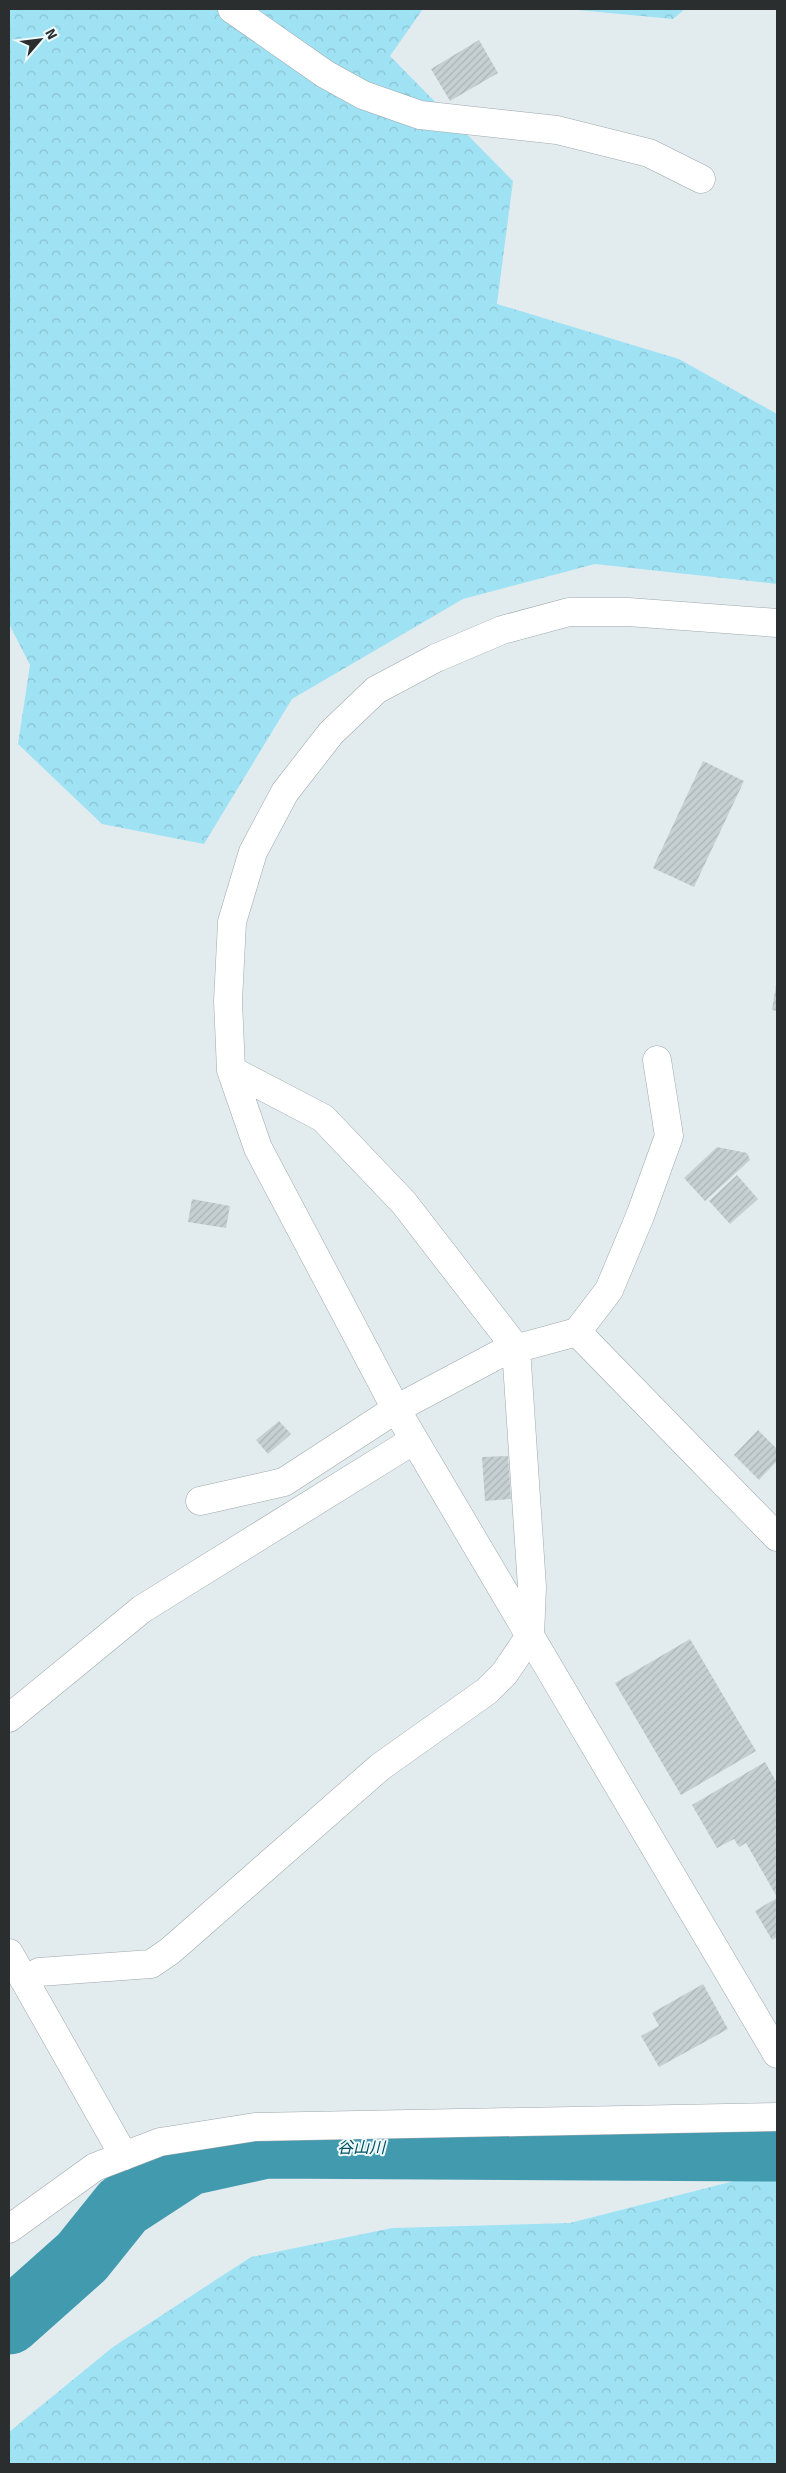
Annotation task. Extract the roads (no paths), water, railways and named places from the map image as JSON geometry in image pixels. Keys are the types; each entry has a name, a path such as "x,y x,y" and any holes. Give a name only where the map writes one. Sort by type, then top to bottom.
{"street":[{"path":"232,9 325,74 363,95 420,115 557,130 649,153 702,179"},
{"path":"777,623 628,612 569,612 502,630 436,658 376,690 332,733 285,792 253,852 232,922 228,1001 231,1070 258,1148 396,1409 777,2054"},
{"path":"200,1501 284,1482 396,1409 503,1352 577,1332 609,1290 640,1216 669,1136 657,1060"},
{"path":"24,1980 39,1972 151,1964 170,1951 380,1767 487,1691 504,1674 530,1636 532,1587 516,1348 404,1203 324,1118 231,1070"},
{"path":"577,1332 777,1537"},
{"path":"9,1718 142,1609 414,1440"},
{"path":"9,1953 124,2156"},
{"path":"9,2230 95,2167 160,2142 256,2128 777,2117"}],"waterway":[{"name":"谷山川","path":"9,2322 82,2257 123,2206 189,2163 266,2146 777,2149"}]}
